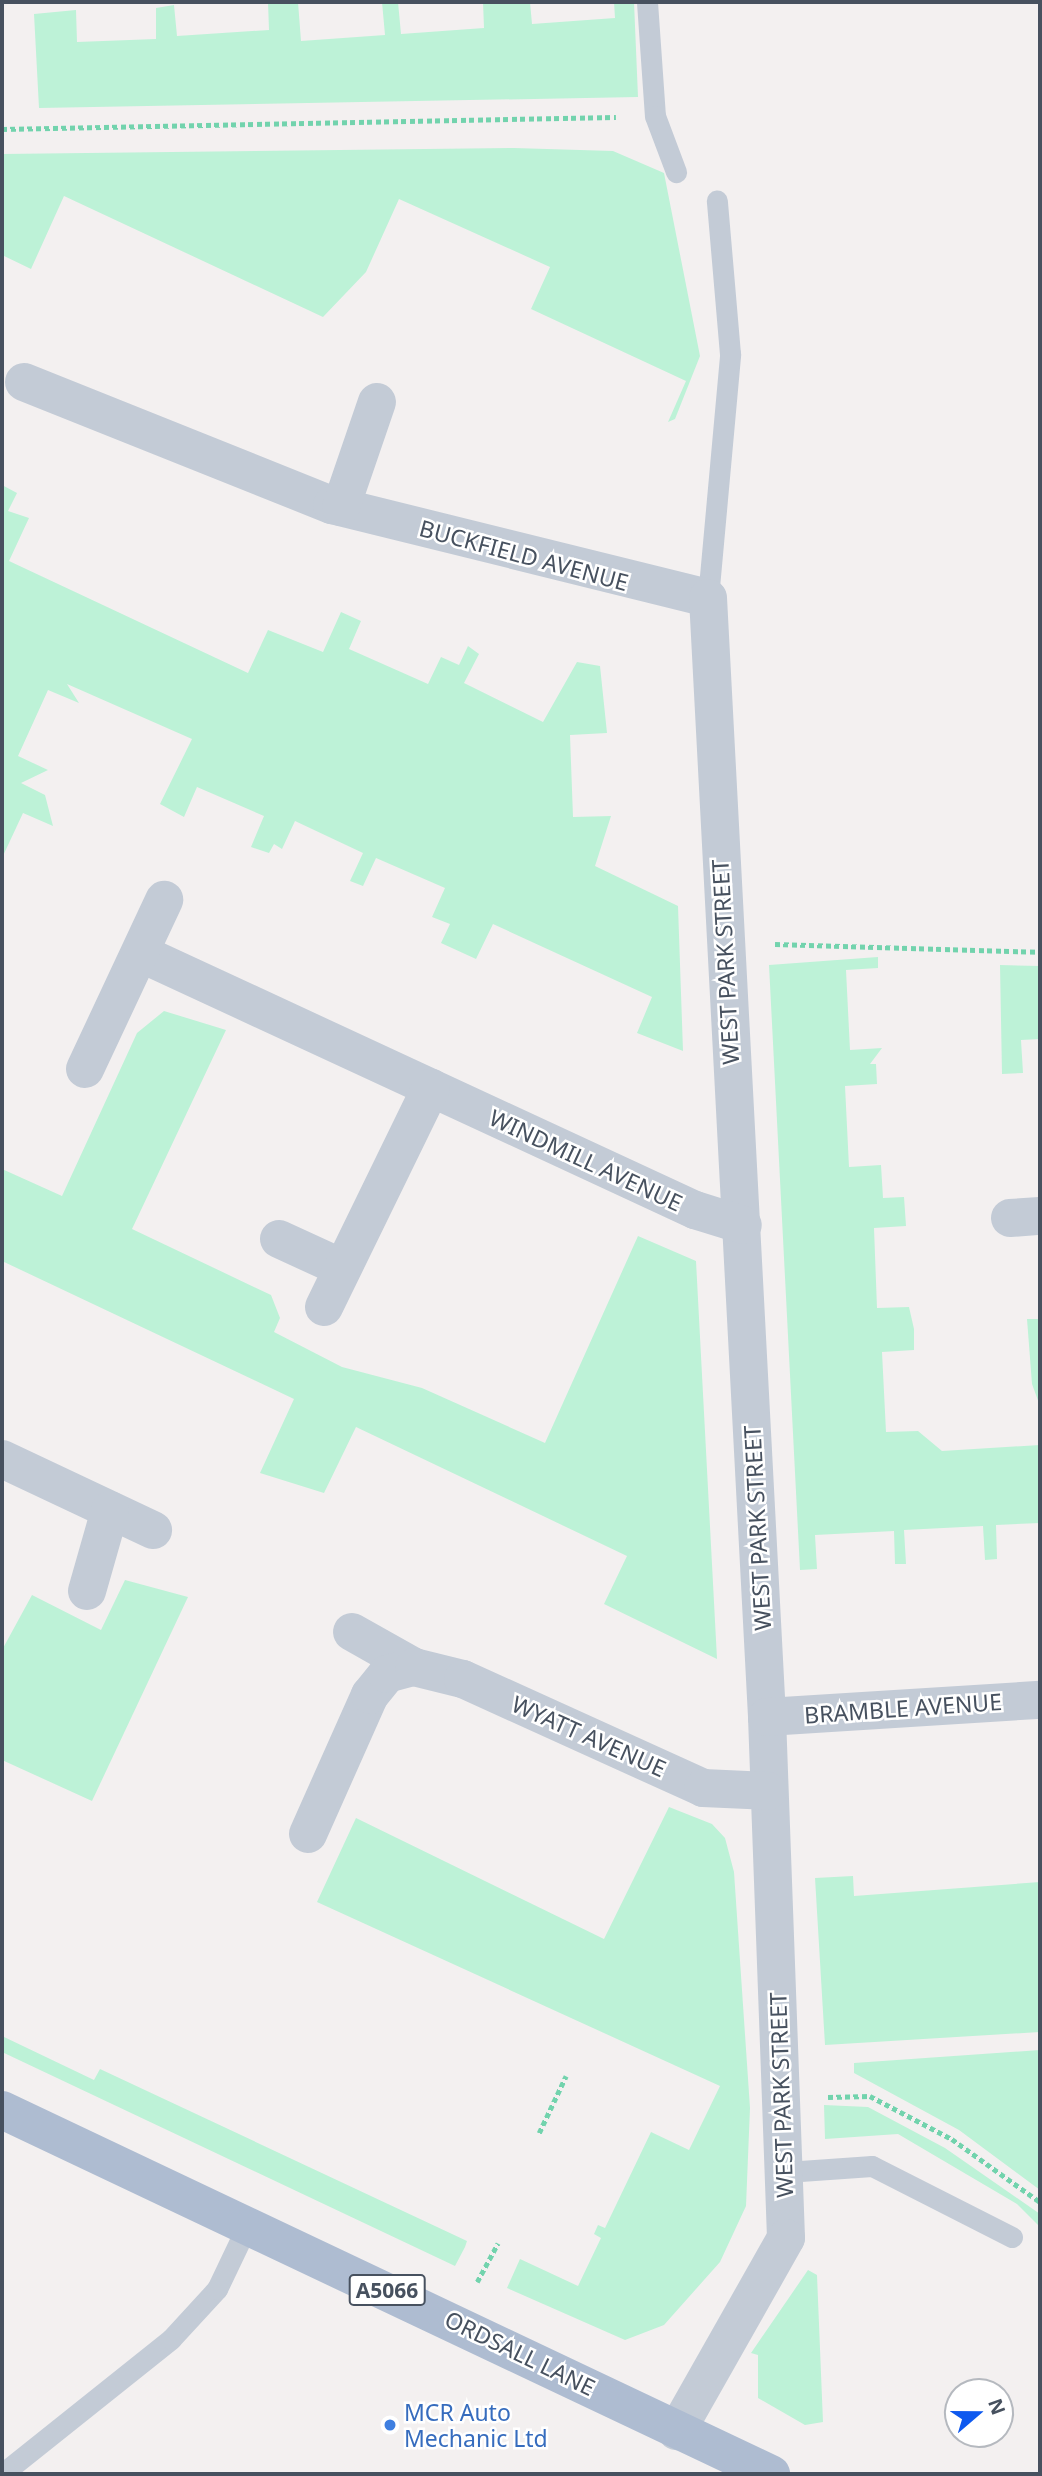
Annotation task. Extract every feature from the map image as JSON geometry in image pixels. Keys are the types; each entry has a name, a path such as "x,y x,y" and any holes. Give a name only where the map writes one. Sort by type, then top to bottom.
{"main road":[{"name":"ORDSALL LANE","path":"2,2110 771,2474"}],"street":[{"name":"BUCKFIELD AVENUE","path":"24,382 260,481 341,507 708,598"},
{"path":"341,507 377,402"},
{"name":"WEST PARK STREET","path":"677,2431 786,2238 786,2172 767,1717 708,598"},
{"path":"85,1069 164,900"},
{"name":"WINDMILL AVENUE","path":"140,953 695,1210 743,1225"},
{"path":"324,1307 431,1088"},
{"path":"279,1239 342,1268"},
{"path":"2,1459 153,1530"},
{"path":"87,1591 110,1510"},
{"name":"WYATT AVENUE","path":"352,1632 414,1667 463,1679 703,1788 768,1791"},
{"path":"308,1834 370,1695 387,1674 414,1667"},
{"name":"BRAMBLE AVENUE","path":"767,1717 1040,1700"}],"lane":[{"path":"647,2 655,116 676,172"},
{"path":"708,598 730,355 717,201"},
{"path":"786,2172 872,2166 1012,2237"},
{"path":"2,2474 171,2339 217,2289 247,2226"}],"path":[{"path":"2,129 655,116"},
{"path":"768,944 1040,952"},
{"path":"539,2133 566,2076"},
{"path":"782,2101 870,2096 952,2138 1040,2202"},
{"path":"475,2285 498,2244"}],"green space":[{"path":"268,2 298,2 301,41 385,35 382,2 398,2 401,34 484,28 483,2 530,2 532,24 615,18 614,2 634,2 638,97 39,108 34,14 76,10 77,42 156,39 156,8 174,5 177,36 269,30"},
{"path":"514,148 613,151 664,173 700,356 675,419 668,422 686,381 531,309 550,267 399,199 366,272 323,317 64,196 31,269 2,255 2,154"},
{"path":"2,485 17,493 8,511 29,518 9,561 248,673 268,630 323,652 341,612 361,621 349,649 428,684 441,657 459,665 468,646 479,654 464,683 543,722 577,662 600,666 607,733 570,735 573,817 611,816 595,866 678,906 683,1051 637,1033 652,997 493,924 476,959 441,943 450,924 432,917 445,888 376,858 363,886 350,881 363,853 295,821 282,849 274,844 269,853 251,847 264,816 197,787 184,817 160,804 192,739 67,684 79,703 48,690 18,756 48,770 21,783 45,795 53,826 23,813 2,858"},
{"path":"878,957 878,968 846,970 850,1050 882,1048 870,1064 876,1064 877,1084 845,1086 849,1167 881,1165 883,1198 904,1197 906,1226 874,1228 877,1308 909,1307 914,1329 914,1350 882,1352 886,1432 918,1431 942,1451 1040,1445 1040,1523 996,1525 997,1559 985,1560 983,1526 904,1530 906,1564 895,1564 894,1531 815,1535 817,1569 800,1570 769,965"},
{"path":"1000,965 1040,966 1040,1039 1021,1040 1023,1073 1002,1074"},
{"path":"164,1011 226,1030 132,1229 271,1295 280,1318 274,1332 342,1367 422,1388 545,1443 638,1236 696,1261 717,1659 604,1604 627,1556 356,1427 324,1493 260,1473 294,1399 2,1261 2,1169 62,1196 137,1033"},
{"path":"1027,1319 1040,1319 1040,1406 1032,1384"},
{"path":"125,1580 188,1597 92,1801 2,1760 2,1650 32,1595 101,1630"},
{"path":"669,1807 712,1824 725,1838 734,1872 750,2108 746,2206 720,2262 664,2325 625,2340 507,2288 520,2259 578,2286 601,2238 594,2234 598,2225 605,2228 651,2132 689,2150 720,2086 317,1902 356,1818 604,1939"},
{"path":"853,1876 854,1896 1040,1882 1040,2032 825,2045 815,1878"},
{"path":"2,2036 94,2080 100,2069 467,2241 465,2247 455,2266 2,2052"},
{"path":"1040,2050 1040,2190 959,2130 854,2073 854,2063"},
{"path":"824,2105 868,2107 945,2148 1040,2214 1040,2227 1017,2204 898,2134 825,2139"},
{"path":"808,2270 817,2275 823,2422 805,2425 758,2398 758,2355 751,2353"}],"place":[{"name":"MCR Auto Mechanic Ltd","path":"390,2425"}]}
